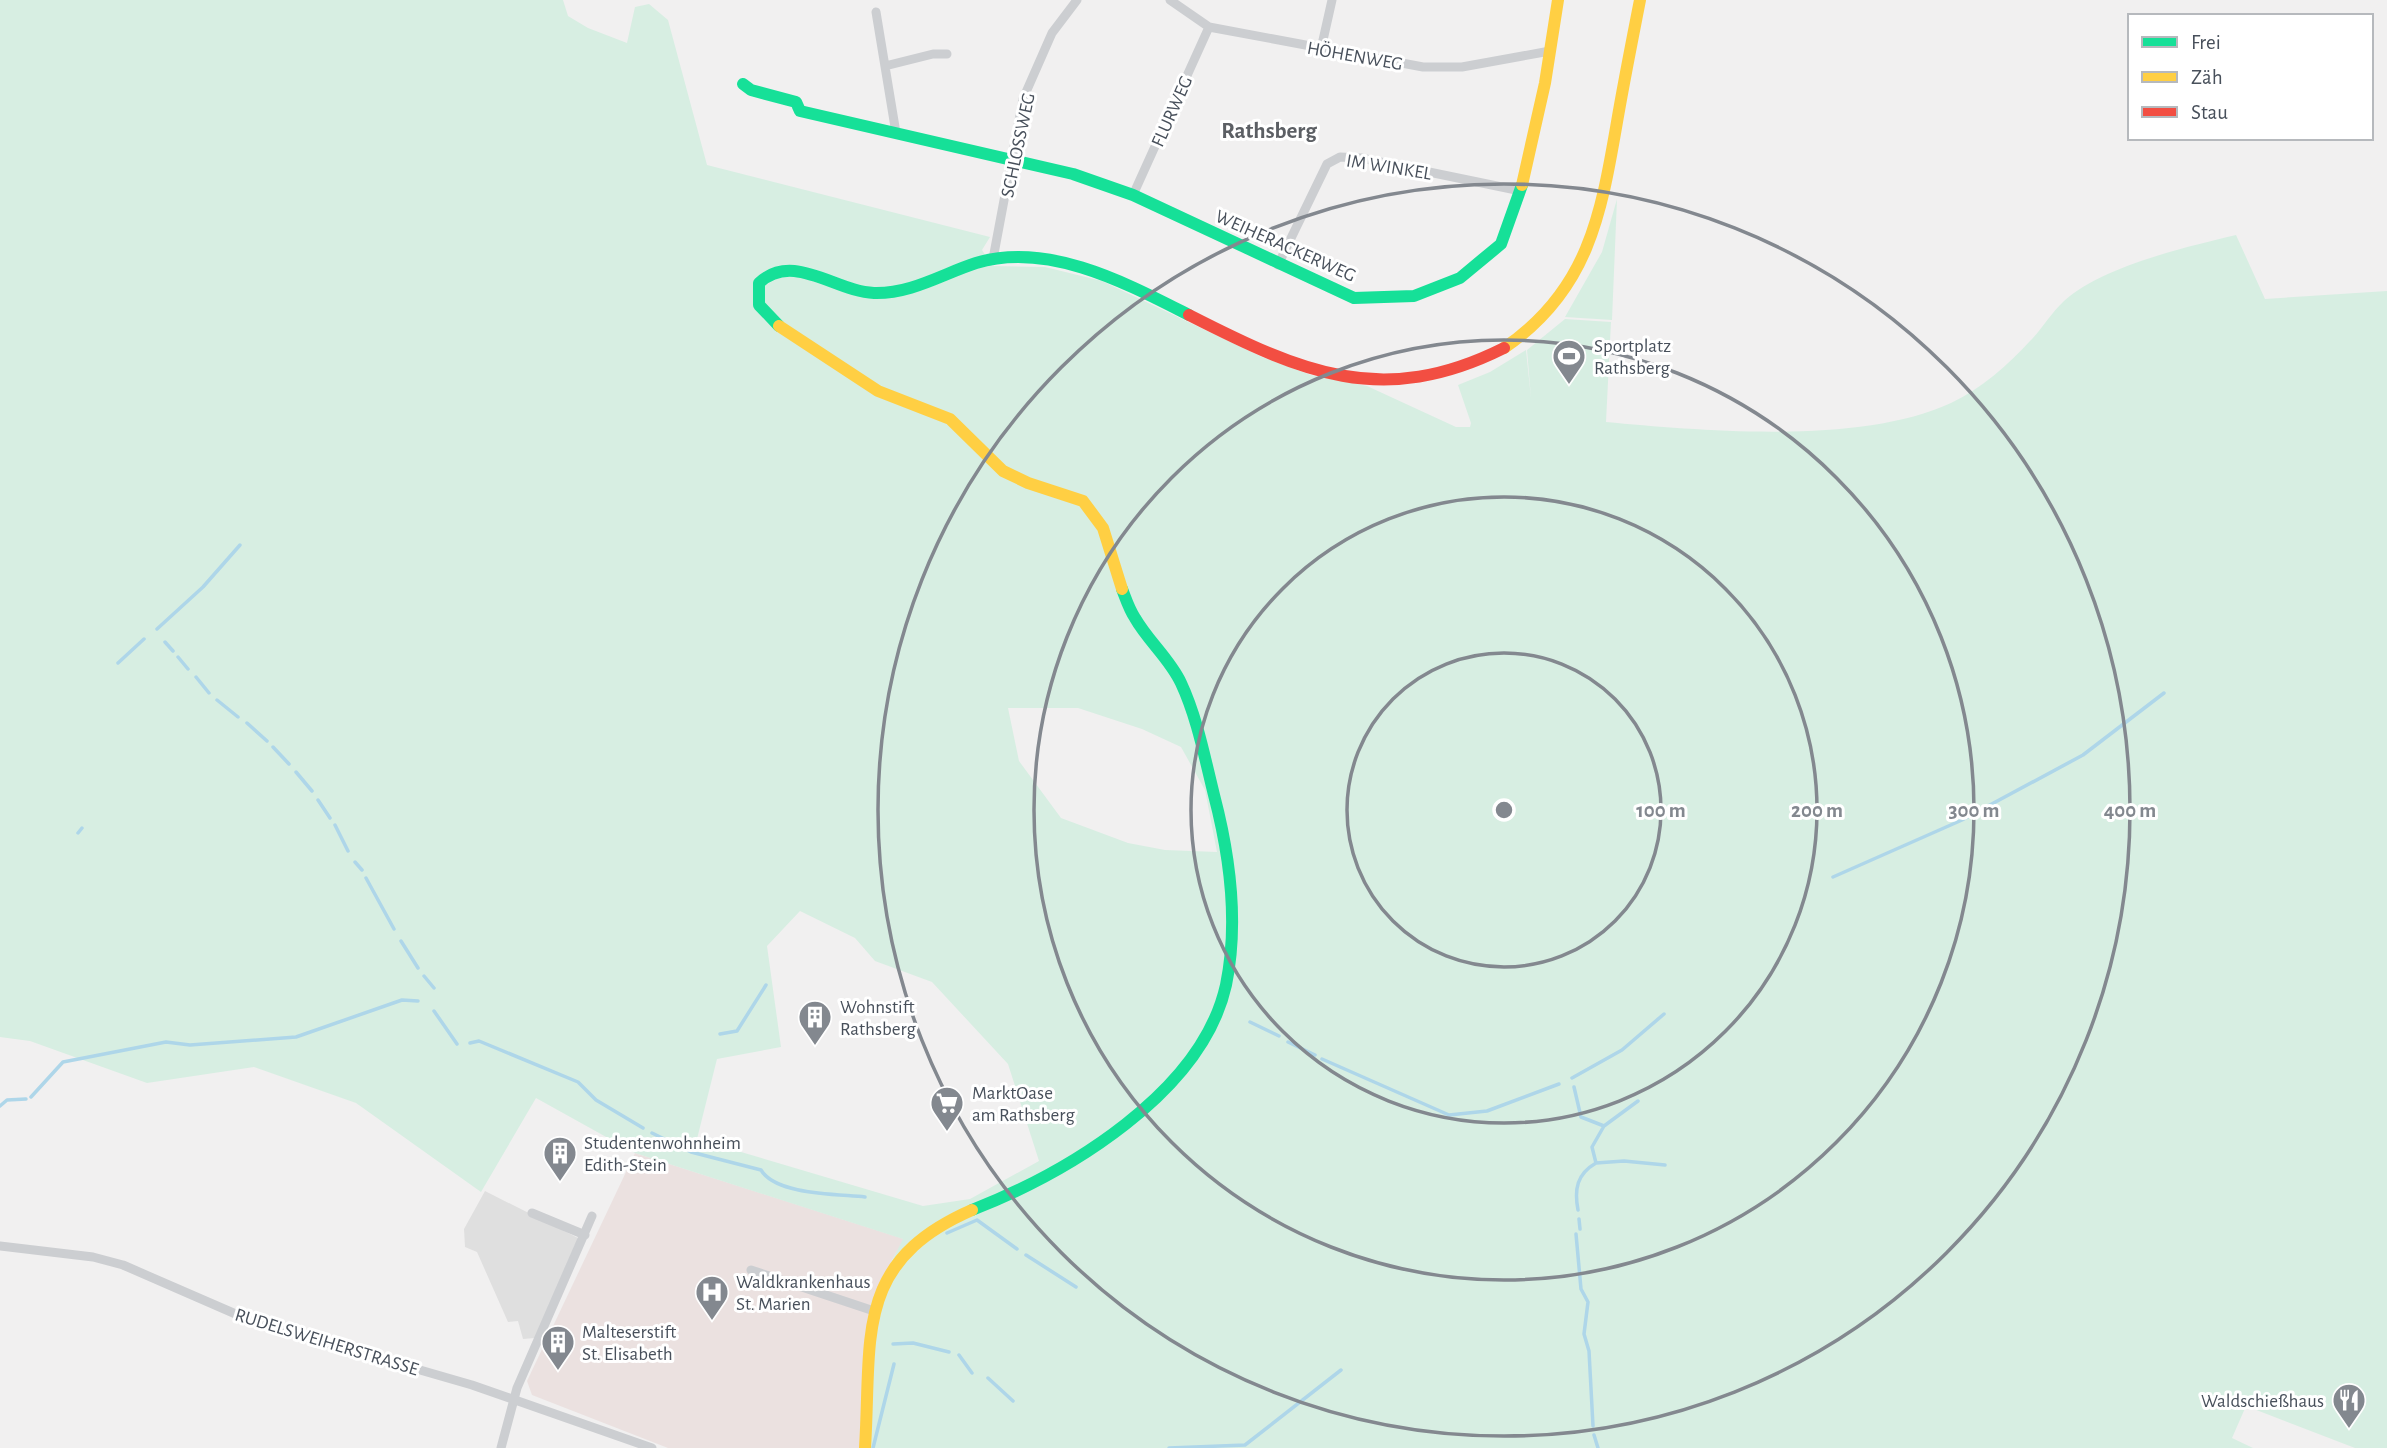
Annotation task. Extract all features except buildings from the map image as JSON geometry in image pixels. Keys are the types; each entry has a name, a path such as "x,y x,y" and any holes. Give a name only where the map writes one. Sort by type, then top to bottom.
{"street":[{"name":"SCHLOSSWEG","path":"993,259 1023,99 1052,33 1077,0"},
{"name":"HÖHENWEG","path":"1170,0 1209,26 1321,49 1441,68 1550,51"},
{"path":"1321,49 1332,0"},
{"name":"WEIHERACKERWEG","path":"743,84 751,90 796,102 800,111 1012,158 1073,174 1133,195 1278,265 1354,298 1413,296 1460,278 1501,244 1521,191 1558,0"},
{"path":"865,1448 874,1311 880,1292 895,1266 932,1228 1065,1169 1153,1098 1194,1052 1220,1006 1226,981 1233,912 1228,868 1182,685 1174,670 1135,619 1122,590 1103,528 1083,501 1028,483 1003,471 950,419 889,396 767,318 757,295 760,283 766,275 777,269 789,268 840,288 884,293 925,283 993,259 1021,257 1061,262 1105,276 1252,346 1336,376 1367,381 1405,381 1445,375 1512,345 1555,304 1574,279 1587,253 1604,196 1640,0"},
{"path":"876,12 896,133"},
{"name":"FLURWEG","path":"1133,195 1209,26"},
{"path":"885,66 933,54 947,54"},
{"name":"IM WINKEL","path":"1278,265 1327,164 1340,157 1361,158 1521,191"},
{"path":"532,1213 584,1235"},
{"path":"501,1448 514,1399 536,1340 592,1216"},
{"name":"RUDELSWEIHERSTRASSE","path":"0,1246 93,1256 123,1265 254,1322 514,1399 652,1448"},
{"path":"751,1270 874,1311"}],"shaded area":[{"name":"Waldkrankenhaus St. Marien","path":"635,1153 904,1239 892,1260 866,1371 861,1448 668,1448 532,1395 527,1381"},
{"path":"485,1191 578,1238 535,1338 523,1339 518,1321 508,1322 477,1252 465,1247 464,1229"}],"green space":[{"path":"0,0 563,0 568,16 588,28 627,43 635,7 649,4 668,20 707,165 990,237 982,250 992,266 1045,267 1102,281 1262,357 1311,375 1367,386 1456,427 1470,427 1471,423 1458,385 1490,372 1526,350 1531,398 1527,350 1565,319 1611,322 1606,422 1689,429 1782,432 1873,425 1914,416 1951,403 1973,391 2003,367 2022,350 2064,301 2081,289 2146,259 2236,235 2265,299 2387,291 2387,1448 2355,1448 2246,1406 2232,1438 2253,1448 861,1448 865,1344 872,1300 903,1239 635,1153 536,1098 481,1192 356,1103 254,1067 147,1083 30,1041 0,1037","holes":["1008,708 1078,708 1142,729 1181,747 1205,790 1217,852 1165,850 1128,843 1061,818 1019,761","800,911 855,938 875,961 932,982 1008,1064 1039,1161 970,1199 923,1206 697,1139 717,1059 781,1047 767,946"]},
{"path":"1617,199 1612,320 1565,317 1602,252"}],"waterway":[{"path":"157,629 203,587 240,545"},
{"path":"118,663 144,639"},
{"path":"165,642 173,651"},
{"path":"178,657 188,669"},
{"path":"196,677 209,693"},
{"path":"1833,877 1962,820 2083,755 2164,693"},
{"path":"217,700 238,717"},
{"path":"247,723 267,741"},
{"path":"273,747 289,764"},
{"path":"296,772 312,791"},
{"path":"318,800 330,818"},
{"path":"335,825 348,851"},
{"path":"78,833 82,828"},
{"path":"355,862 362,870"},
{"path":"366,878 394,929"},
{"path":"401,941 418,968"},
{"path":"424,976 434,988"},
{"path":"720,1034 737,1031 766,985"},
{"path":"31,1097 63,1062 166,1042 190,1045 296,1037 402,1000 418,1001"},
{"path":"434,1011 457,1044"},
{"path":"1572,1078 1622,1050 1664,1014"},
{"path":"1250,1022 1279,1036"},
{"path":"470,1043 479,1041 578,1082 596,1100 643,1128"},
{"path":"1288,1042 1315,1055"},
{"path":"1322,1059 1449,1115 1487,1111 1559,1084"},
{"path":"1574,1087 1581,1117 1604,1126 1592,1147 1596,1163 1585,1172 1578,1183 1578,1210"},
{"path":"0,1106 7,1100 26,1099"},
{"path":"1604,1126 1638,1101"},
{"path":"652,1133 691,1152 761,1170 769,1178 793,1189 865,1197"},
{"path":"1596,1163 1624,1161 1665,1165"},
{"path":"1579,1219 1580,1229"},
{"path":"947,1233 977,1220 1017,1249"},
{"path":"1576,1234 1581,1289 1588,1302 1584,1334 1589,1351 1593,1426"},
{"path":"1026,1255 1076,1287"},
{"path":"893,1344 913,1343 949,1352"},
{"path":"959,1355 972,1373"},
{"path":"873,1448 894,1364"},
{"path":"1169,1448 1245,1445 1341,1370"},
{"path":"988,1378 1013,1401"},
{"path":"1594,1435 1598,1448"}],"traffic: fast":[{"path":"743,84 751,90 796,102 800,111 1073,174 1133,195 1354,298 1414,296 1460,278 1501,244 1522,185"},
{"path":"779,326 759,305 759,283 772,274 800,272 845,287 874,293 914,287 976,263 1031,257 1086,269 1139,290 1189,315"},
{"path":"972,1210 1009,1194 1088,1151 1126,1124 1160,1094 1190,1061 1212,1024 1226,985 1232,937 1231,889 1220,818 1200,738 1181,683 1140,626 1122,589"}],"traffic: slow":[{"path":"1522,185 1545,83 1558,0"},
{"path":"1504,348 1532,326 1555,302 1586,248 1604,189 1640,0"},
{"path":"779,326 878,391 950,419 1003,471 1028,483 1083,501 1103,528 1122,589"},
{"path":"865,1448 871,1338 876,1307 888,1279 906,1254 934,1231 972,1210"}],"traffic: jam":[{"path":"1189,315 1268,353 1306,367 1343,376 1380,379 1419,377 1460,366 1504,348"}],"place":[{"name":"Sportplatz Rathsberg","path":"1569,386"},
{"name":"Wohnstift Rathsberg","path":"815,1047"},
{"name":"MarktOase am Rathsberg","path":"947,1133"},
{"name":"Studentenwohnheim Edith-Stein","path":"560,1183"},
{"name":"Waldkrankenhaus St. Marien","path":"712,1322"},
{"name":"Malteserstift St. Elisabeth","path":"558,1372"},
{"name":"Waldschießhaus","path":"2349,1430"}],"district":[{"name":"Rathsberg","path":"1269,130"}]}
